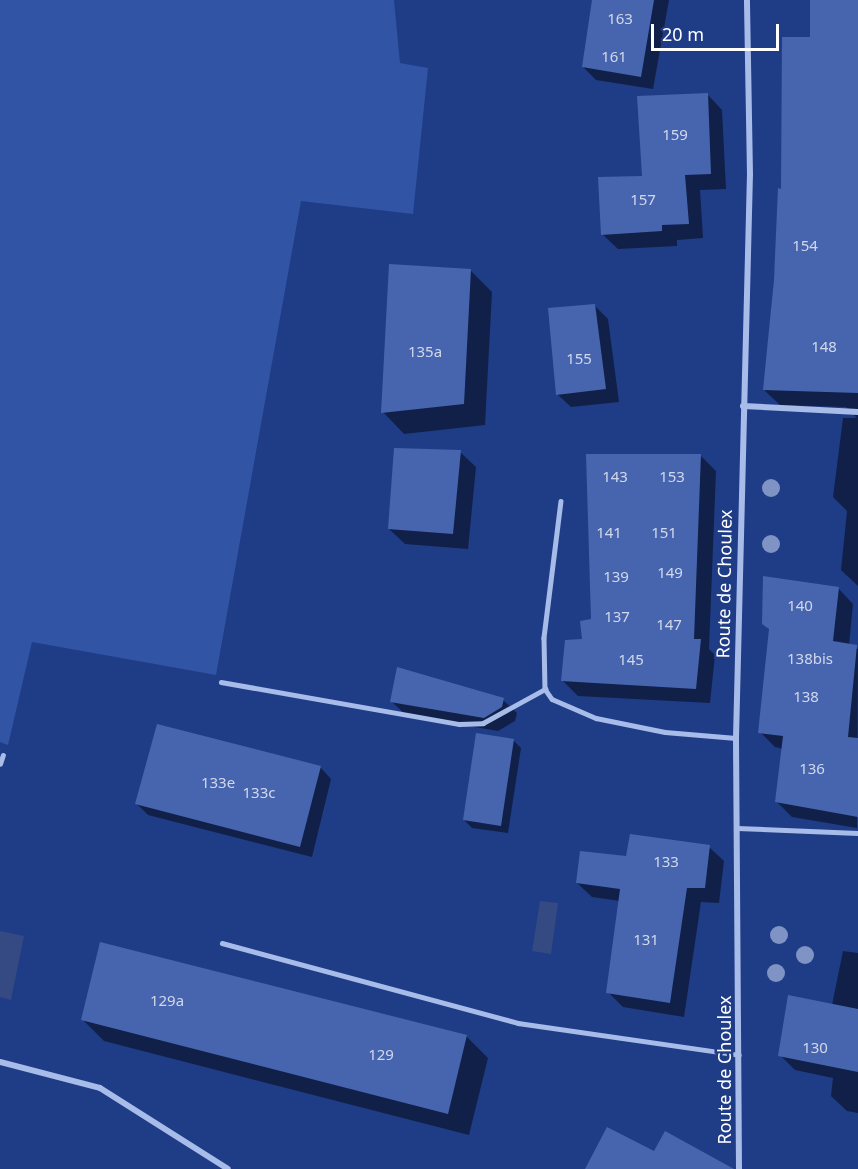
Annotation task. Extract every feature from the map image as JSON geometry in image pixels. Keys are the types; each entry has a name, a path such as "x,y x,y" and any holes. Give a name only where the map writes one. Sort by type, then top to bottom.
{"street":[{"name":"Route de Choulex","path":"740,1169 736,738 742,406 750,175 747,0"},
{"path":"742,406 858,412"},
{"path":"0,1062 100,1088 228,1169"}],"lane":[{"path":"561,501 544,638 545,689 552,699 596,718 665,732 736,738"},
{"path":"221,682 459,724 483,723 545,689"},
{"path":"0,764 3,755"},
{"path":"737,828 858,833"},
{"path":"222,944 518,1023 739,1055"}],"shaded area":[{"path":"0,0 394,0 400,63 428,68 413,214 301,201 216,675 32,642 8,745 0,742"},
{"path":"540,901 558,903 551,954 532,951"},
{"path":"0,931 24,936 11,1000 0,997"}],"building":[{"path":"592,0 654,0 641,77 582,67"},
{"path":"810,0 858,0 858,393 763,390 774,279 778,188 781,189 782,37 810,37"},
{"path":"708,93 711,174 685,175 689,224 662,225 662,231 601,235 598,177 642,176 637,96"},
{"path":"389,264 471,269 464,404 381,413"},
{"path":"595,304 606,389 556,395 548,308"},
{"path":"394,448 461,450 453,534 388,529"},
{"path":"586,454 701,454 694,639 701,639 696,689 561,681 565,640 582,639 580,621 591,619"},
{"path":"763,576 839,587 833,641 857,645 848,737 858,738 858,817 775,802 783,736 758,733 769,629 762,624"},
{"path":"397,667 504,698 502,707 484,718 390,702"},
{"path":"157,724 321,766 300,847 135,804"},
{"path":"476,733 514,739 501,826 463,820"},
{"path":"630,834 710,845 705,888 687,888 670,1003 606,993 620,889 576,883 580,851 626,856"},
{"path":"100,942 467,1035 448,1114 81,1020"},
{"path":"788,995 858,1009 858,1072 778,1056"},
{"path":"607,1127 654,1151 665,1131 734,1169 585,1169"}]}
